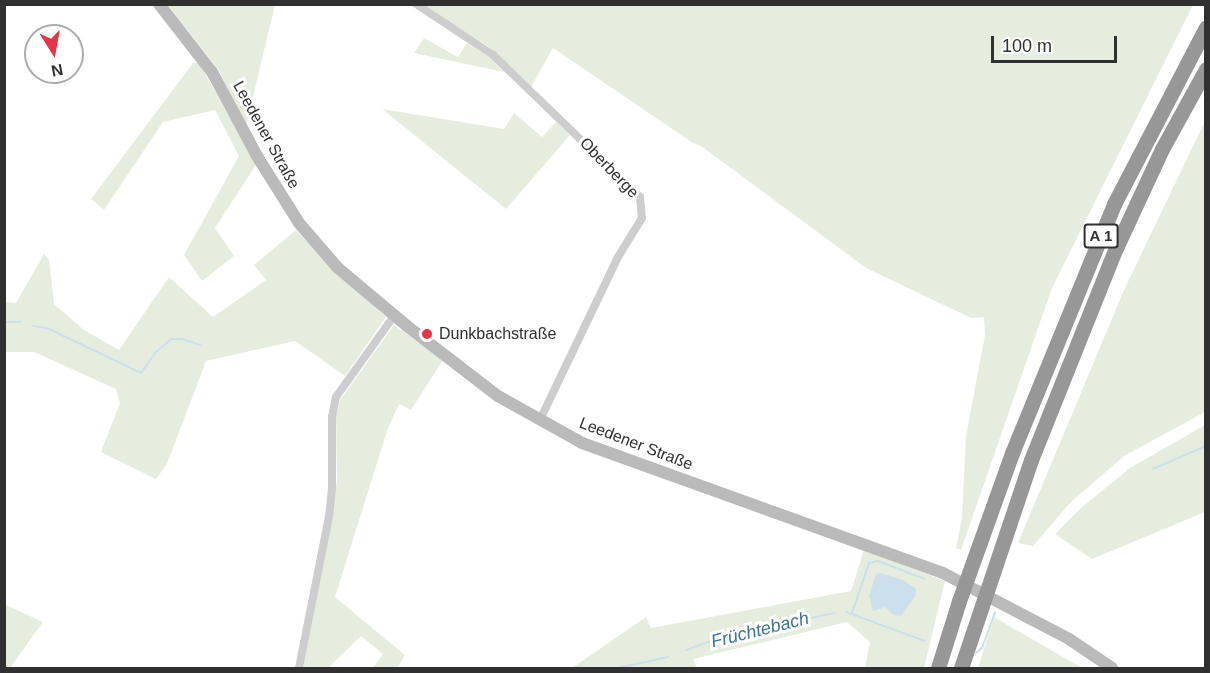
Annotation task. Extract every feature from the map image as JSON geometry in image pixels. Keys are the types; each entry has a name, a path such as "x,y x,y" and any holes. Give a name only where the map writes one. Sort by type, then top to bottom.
{"highway":[{"name":"A 1","path":"938,669 1012,453 1114,204 1206,27"},
{"name":"A 1","path":"961,669 1031,460 1116,248 1162,149 1206,69"}],"street":[{"name":"Leedener Straße","path":"159,4 212,72 257,156 299,223 338,268 394,316 498,396 582,443 942,573 1069,639 1112,669"},
{"name":"Oberberge","path":"416,4 493,55 640,196 642,218 618,257 540,420"},
{"path":"299,669 329,517 332,487 332,417 336,397 394,316"}],"green space":[{"path":"168,5 275,5 246,126 218,69"},
{"path":"421,5 1193,5 1052,288 961,550 956,548 962,517 966,436 985,335 984,317 971,318 866,268 701,146 693,143 553,48 531,87 488,46"},
{"path":"424,38 458,57 467,43 490,58 504,72 414,53"},
{"path":"193,63 199,63 256,165 215,228 234,256 202,281 184,255 239,156 215,110 163,122 104,210 91,199"},
{"path":"382,109 504,129 514,113 542,137 556,122 570,135 506,209"},
{"path":"1205,121 1205,412 1124,456 1070,503 1033,546 1018,543 1124,290"},
{"path":"296,230 331,267 386,317 345,376 295,341 206,361 167,464 156,479 101,452 120,403 116,389 34,352 5,352 5,302 16,303 44,254 49,260 54,304 84,330 119,350 169,277 213,317 266,280 254,265"},
{"path":"394,325 443,360 411,410 399,404 388,428 335,597 405,655 397,668 373,668 383,654 361,636 328,668 303,668 332,519 337,481 336,416 340,400"},
{"path":"1205,425 1205,512 1092,559 1055,534 1081,508 1130,468"},
{"path":"864,550 945,581 924,668 865,668 870,642 847,622 693,659 697,668 572,668 646,617 651,628 851,591"},
{"path":"4,604 43,622 10,668 5,668"},
{"path":"994,617 1082,668 978,668"}],"water":[{"path":"880,573 903,580 916,589 915,597 901,616 894,615 885,607 873,611 869,596 876,574"}],"waterway":[{"path":"4,322 21,322"},
{"path":"33,326 47,328 141,373 155,353 171,339 182,339 200,345"},
{"path":"1153,469 1206,446"},
{"path":"852,613 869,563 878,561 925,579"},
{"name":"Früchtebach","path":"846,612 925,641"},
{"name":"Früchtebach","path":"976,653 982,648 995,612"},
{"name":"Früchtebach","path":"686,650 731,634 835,613"},
{"name":"Früchtebach","path":"618,668 668,657"}],"place":[{"name":"Dunkbachstraße","path":"427,334"}]}
